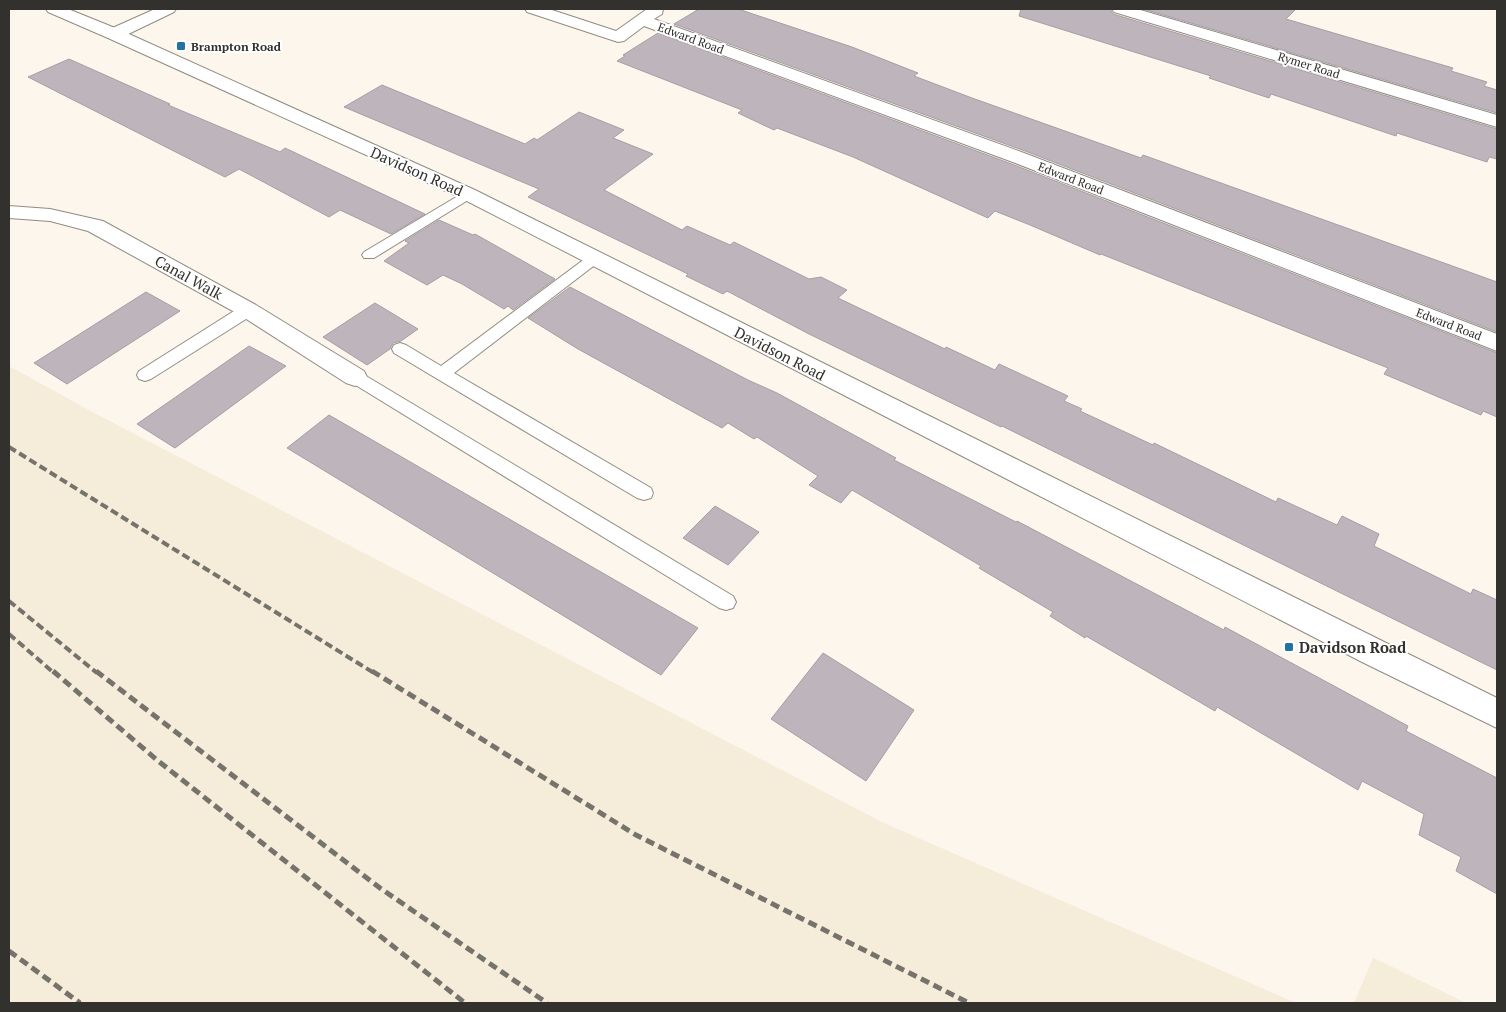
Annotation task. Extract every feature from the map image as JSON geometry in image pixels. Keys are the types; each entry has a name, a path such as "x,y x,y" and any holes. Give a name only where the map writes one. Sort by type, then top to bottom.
{"street":[{"name":"Davidson Road","path":"54,9 114,34 468,194 1497,714"},
{"path":"114,34 168,9"},
{"path":"533,9 618,37 650,15"},
{"name":"Rymer Road","path":"1120,9 1497,121"},
{"name":"Edward Road","path":"650,15 1497,343"},
{"name":"Canal Walk","path":"9,212 50,215 95,226 248,310 355,377"}],"lane":[{"path":"369,255 468,194"},
{"path":"440,374 595,258"},
{"path":"145,375 248,310"},
{"path":"400,349 644,493"},
{"path":"355,377 726,602"}],"shaded area":[{"path":"9,366 98,415 884,823 1296,1003 9,1003"},
{"path":"1374,958 1466,1003 1354,1003"}],"building":[{"path":"699,9 738,9 852,47 918,73 914,76 972,98 1141,158 1143,155 1497,282 1497,332 1025,151 674,24"},
{"path":"1021,9 1110,9 1113,14 1497,129 1497,159 1489,157 1487,162 1397,133 1396,136 1271,94 1269,98 1209,78 1211,76 1019,16"},
{"path":"1143,9 1296,9 1286,19 1453,68 1451,71 1487,82 1484,86 1497,90 1497,113"},
{"path":"658,33 1009,163 1497,353 1497,417 1483,411 1481,415 1384,374 1388,368 1100,255 995,211 988,218 853,157 777,128 774,130 738,113 742,110 617,61 625,56 623,55"},
{"path":"69,59 170,104 168,105 280,152 285,148 425,214 391,234 340,210 329,217 239,169 225,177 28,77"},
{"path":"382,85 525,144 534,138 537,140 579,112 624,130 613,138 653,154 604,190 682,230 687,226 730,245 734,242 809,279 821,277 847,290 838,298 945,349 946,347 995,370 999,364 1068,396 1064,401 1082,409 1080,411 1153,445 1154,443 1276,502 1278,498 1337,525 1342,516 1379,534 1374,546 1471,594 1473,589 1497,600 1497,670 1002,426 809,334 727,291 723,294 686,276 688,274 528,197 539,189 344,107"},
{"path":"439,220 473,235 475,234 555,279 513,310 508,306 504,309 443,275 427,285 384,261 409,243 405,241"},
{"path":"570,287 748,380 777,393 896,458 894,460 1017,521 1224,630 1225,627 1408,726 1406,731 1497,778 1497,894 1456,871 1461,857 1419,835 1424,814 1362,781 1358,790 1217,707 1215,711 1086,636 1085,638 1050,616 1053,612 979,568 981,566 852,490 841,503 809,485 818,476 757,437 754,439 728,423 722,428 578,349 528,318"},
{"path":"146,292 180,311 67,384 34,363"},
{"path":"375,303 418,329 401,341 393,343 390,349 367,365 323,337"},
{"path":"249,346 286,366 175,448 137,424"},
{"path":"329,415 698,628 661,675 287,448"},
{"path":"715,506 759,532 728,565 683,538"},
{"path":"823,653 914,710 866,781 771,719"}],"railway":[{"path":"9,447 374,673"},
{"path":"9,601 97,673"},
{"path":"9,634 54,673"},
{"path":"53,671 157,760 465,1003"},
{"path":"96,671 380,888 547,1003"},
{"path":"372,671 636,835 969,1003"},
{"path":"9,951 80,1003"}],"place":[{"name":"Brampton Road","path":"181,46"},
{"name":"Davidson Road","path":"1289,647"}]}
